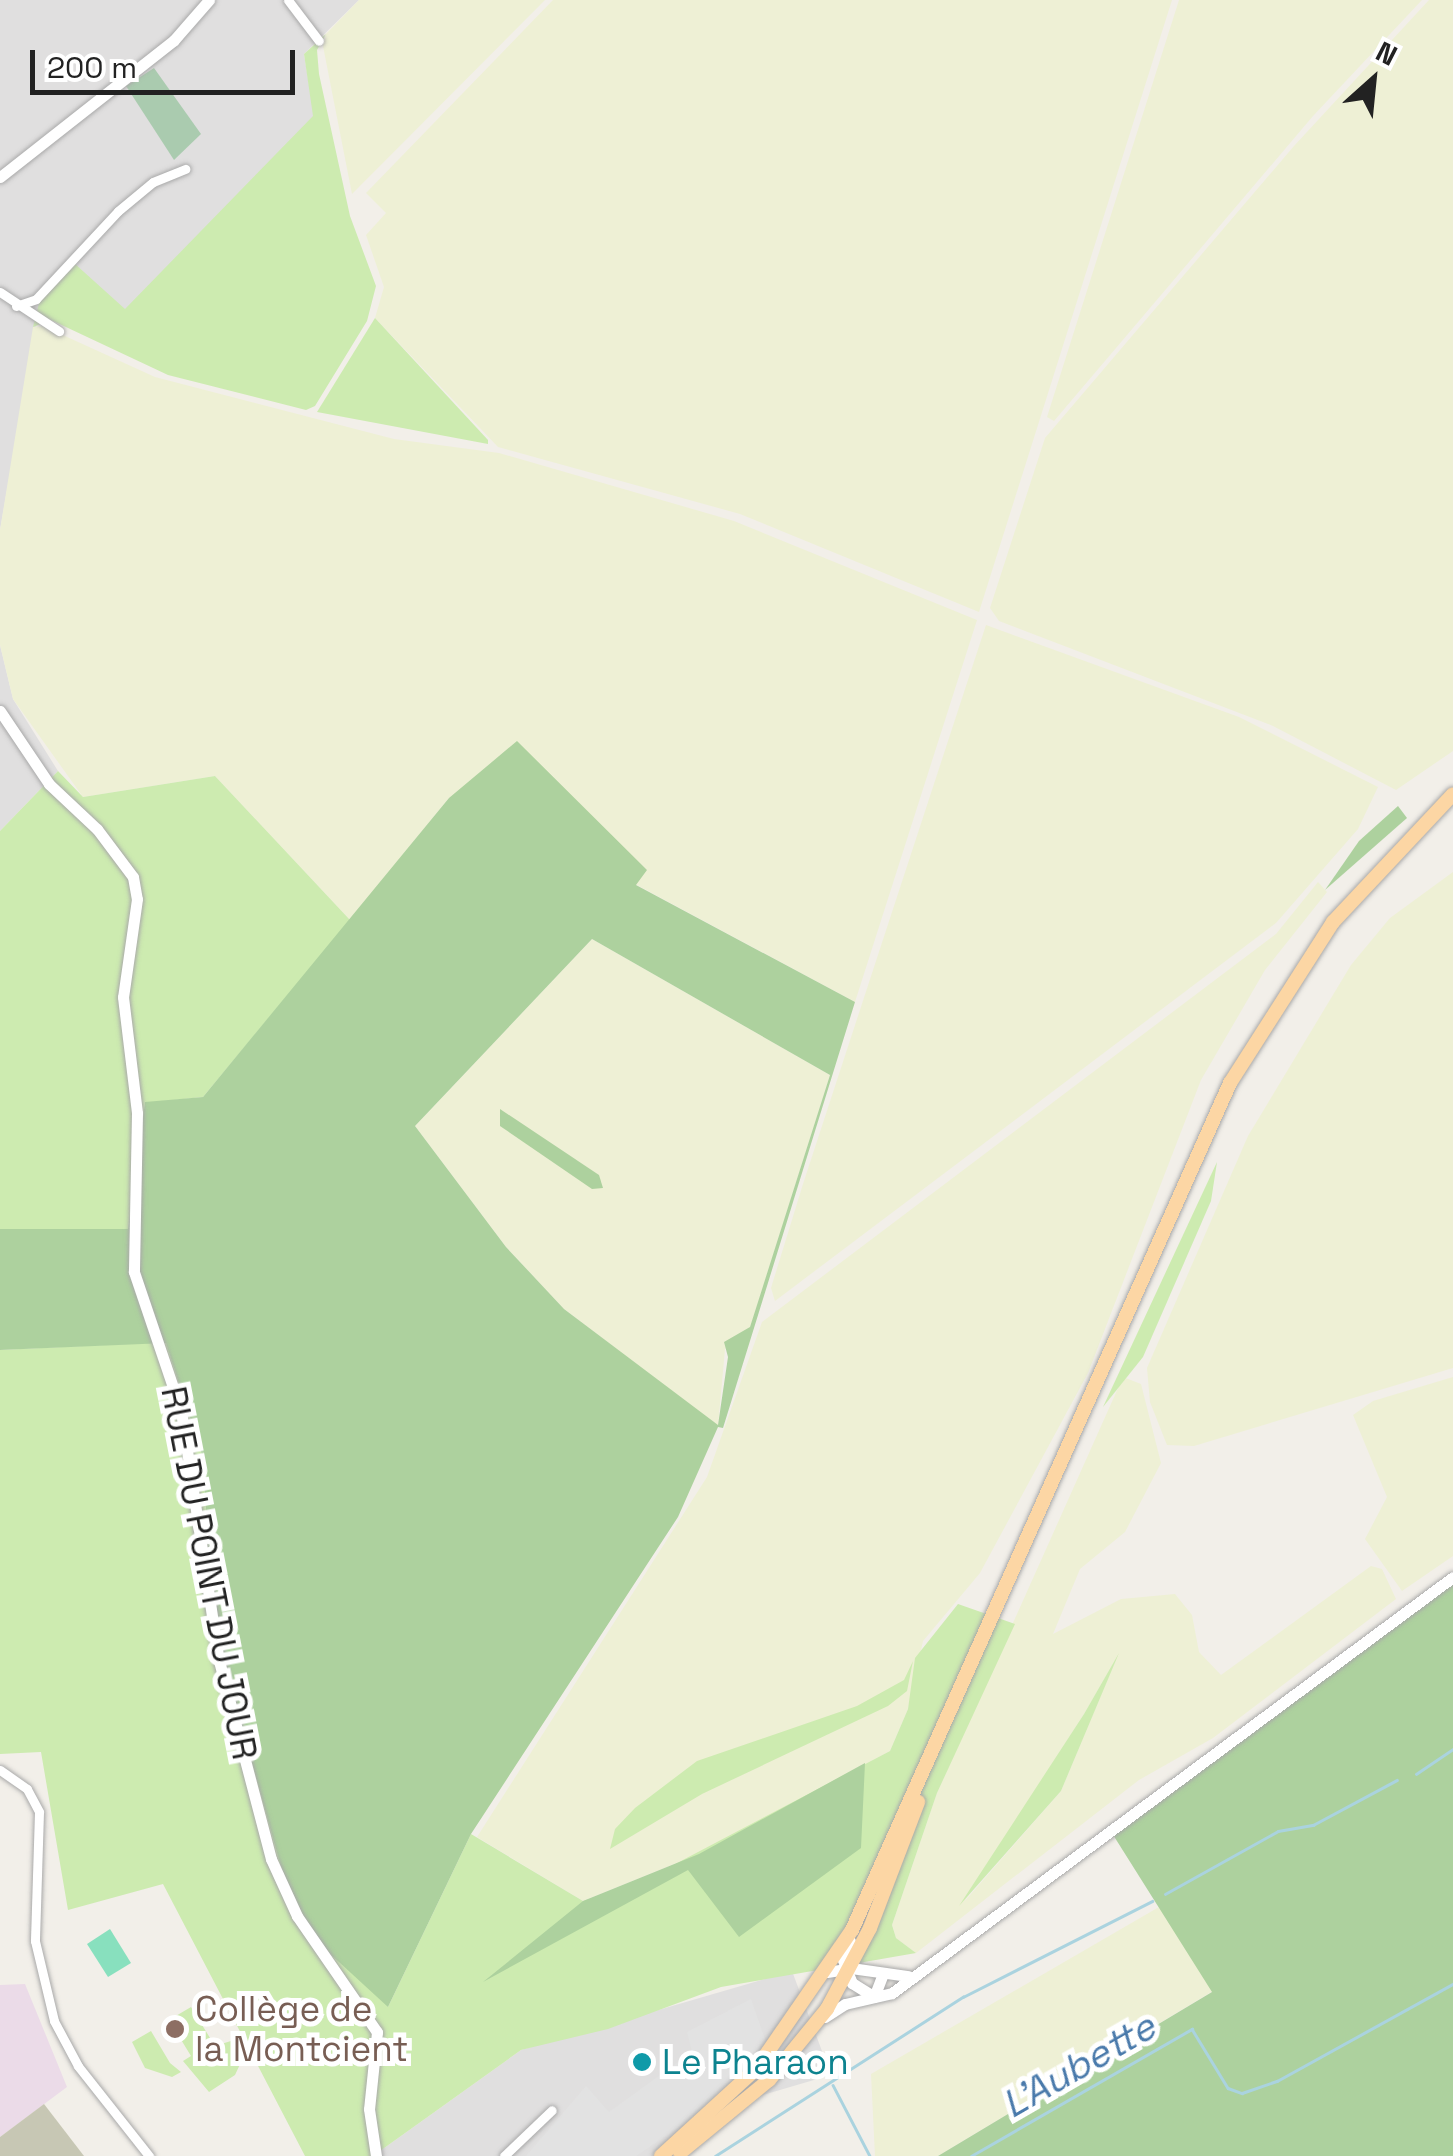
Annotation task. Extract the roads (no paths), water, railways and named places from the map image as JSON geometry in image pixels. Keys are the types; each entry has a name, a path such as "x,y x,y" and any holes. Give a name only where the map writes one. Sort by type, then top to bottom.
{"main road":[{"path":"660,2156 756,2069 827,1972 852,1930 1230,1083 1333,922 1453,794"},
{"path":"675,2156 754,2094 816,2025 862,1946 943,1743 1243,1076 1324,947 1453,805"}],"street":[{"path":"0,178 174,40 209,0"},
{"path":"288,0 319,41"},
{"path":"16,306 36,300 118,210 154,182 185,169"},
{"path":"0,292 59,331"},
{"name":"RUE DU POINT DU JOUR","path":"0,711 49,784 96,829 132,877 137,899 123,997 137,1113 134,1272 181,1411 218,1657 272,1859 296,1916 377,2032 369,2109 376,2156"},
{"path":"816,2025 838,2007 892,1992 1453,1576"},
{"path":"0,1770 27,1789 39,1812 35,1941 54,2021 78,2066 149,2156"},
{"path":"847,1971 852,1930"},
{"path":"862,1946 882,1976"},
{"path":"847,1971 874,1997"},
{"path":"827,1972 912,1975"},
{"path":"874,1997 882,1976"},
{"path":"504,2156 552,2110"}],"waterway":[{"name":"L'Aubette","path":"1416,1774 1453,1749"},
{"name":"L'Aubette","path":"1165,1894 1278,1831 1313,1825 1397,1780"},
{"name":"L'Aubette","path":"715,2156 963,1997 1152,1901"},
{"name":"L'Aubette","path":"971,2156 1192,2029 1228,2088 1242,2093 1277,2081 1453,1984"},
{"name":"L'Aubette","path":"833,2085 870,2156"}],"place":[{"name":"Collège de la Montcient","path":"175,2029"},
{"name":"Le Pharaon","path":"642,2062"}]}
